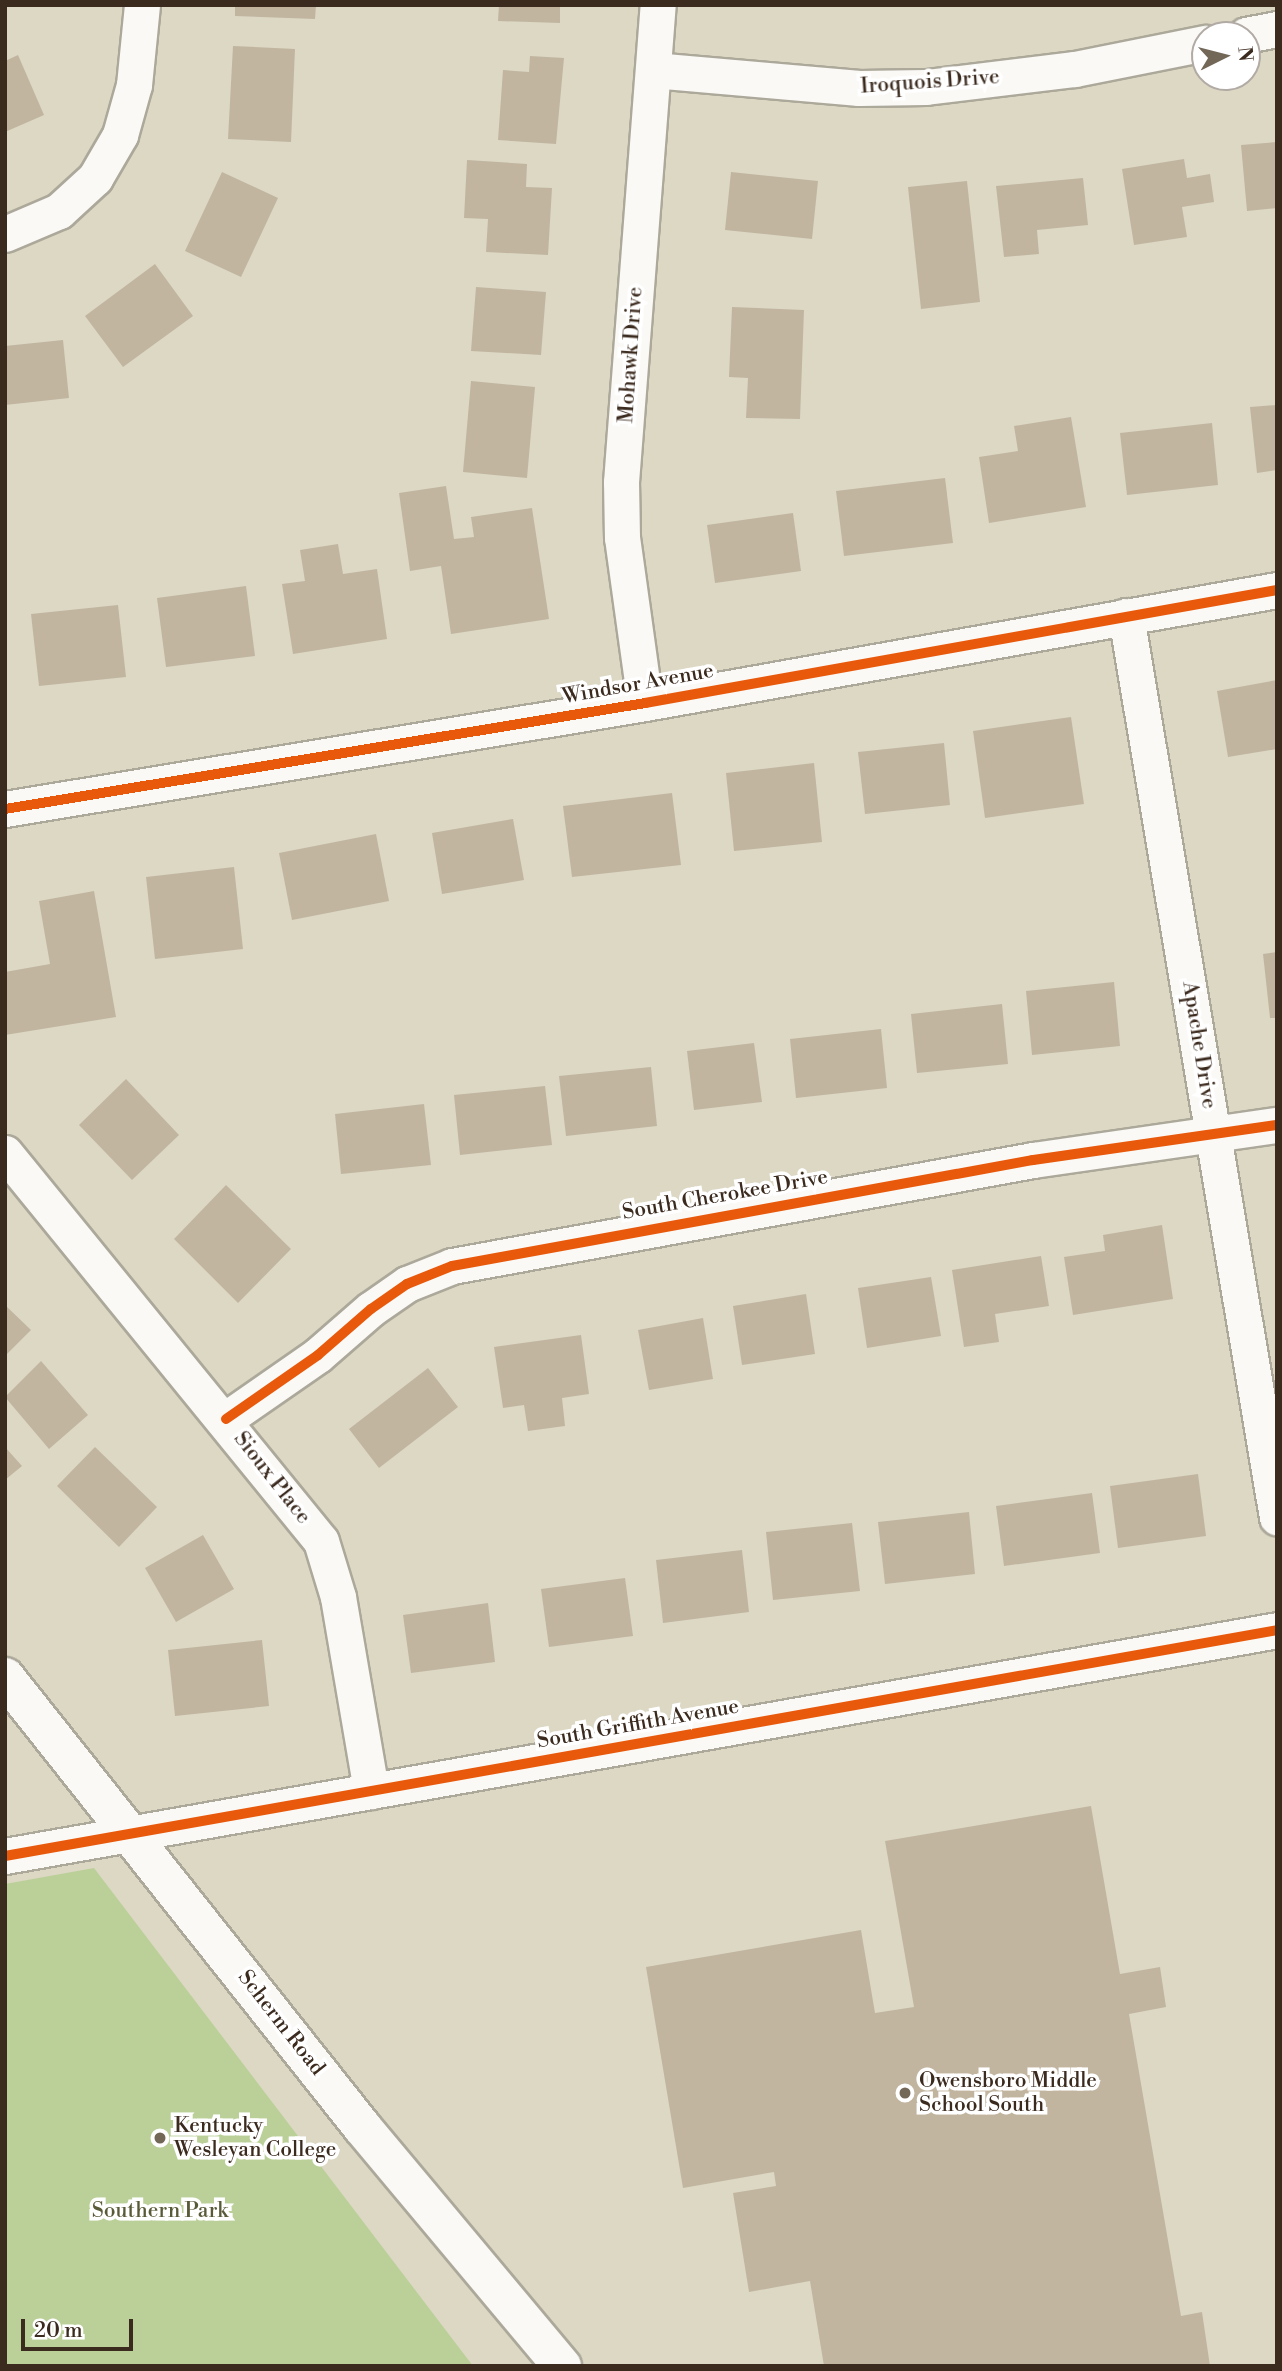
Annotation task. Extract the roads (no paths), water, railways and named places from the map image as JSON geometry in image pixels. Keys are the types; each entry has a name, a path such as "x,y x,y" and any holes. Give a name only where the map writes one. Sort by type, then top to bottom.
{"street":[{"path":"5,234 59,211 95,178 120,135 131,98 142,5"},
{"name":"Mohawk Drive","path":"645,703 622,538 621,482 658,5"},
{"name":"Iroquois Drive","path":"653,71 859,88 926,87 1075,69 1191,46"},
{"name":"Windsor Avenue","path":"5,809 645,703 1277,590"},
{"name":"Apache Drive","path":"1126,616 1277,1517"},
{"name":"South Cherokee Drive","path":"226,1419 318,1355 371,1309 407,1284 452,1266 1033,1160 1277,1125"},
{"name":"Sioux Place","path":"5,1153 226,1419 321,1541 338,1597 371,1791"},
{"name":"South Griffith Avenue","path":"5,1856 1277,1630"},
{"name":"Scherm Road","path":"5,1677 362,2127 562,2366"}],"place":[{"name":"Owensboro Middle School South","path":"905,2093"},
{"name":"Kentucky Wesleyan College","path":"160,2138"}],"park label":[{"name":"Southern Park","path":"160,2211"}]}
